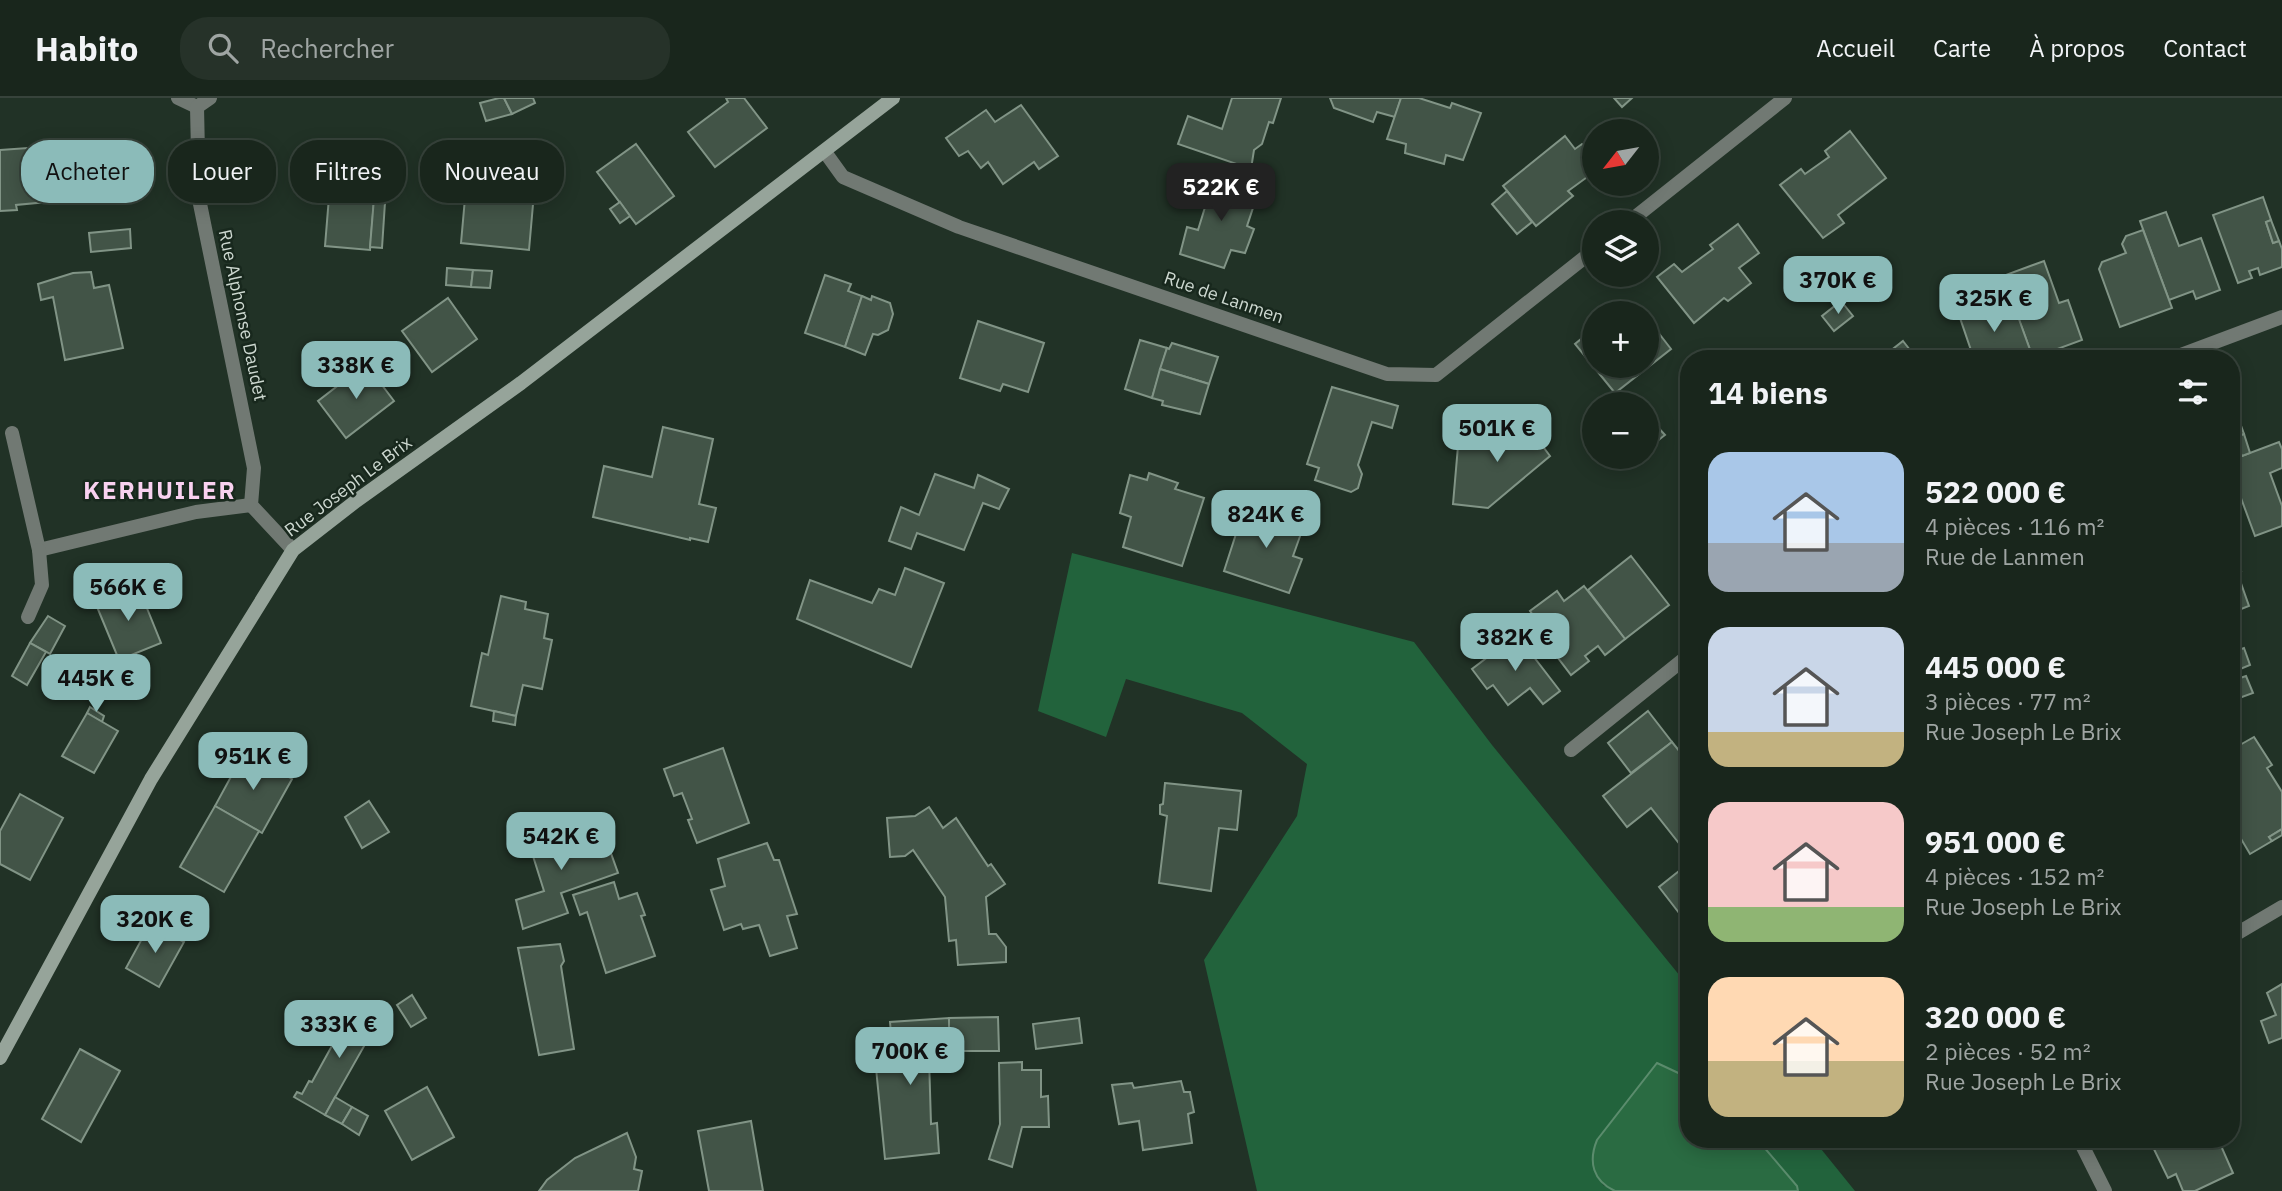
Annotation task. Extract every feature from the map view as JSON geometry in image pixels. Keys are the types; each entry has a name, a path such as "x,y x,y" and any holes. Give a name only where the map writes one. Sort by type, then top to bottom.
{"street":[{"path":"178,98 197,107 210,98"},
{"name":"Rue Joseph Le Brix","path":"0,1058 151,779 293,550 356,501 521,383 894,98"},
{"path":"1644,210 1785,98"},
{"name":"Rue Alphonse Daudet","path":"197,107 199,199 254,468 251,505"},
{"name":"Rue de Lanmen","path":"825,152 843,177 959,227 1387,373 1436,375 1582,259"},
{"path":"2195,350 2282,317"},
{"path":"12,433 39,550 42,585 28,617"},
{"path":"39,550 196,512 251,505 293,550"},
{"path":"1571,750 1680,662"},
{"path":"2240,932 2282,907"},
{"path":"2083,1148 2105,1191"}],"shaded area":[{"path":"1072,553 1414,642 1492,745 1680,976 1680,1074 1657,1064 1597,1140 1593,1152 1603,1185 1615,1191 1257,1191 1204,960 1297,816 1307,764 1242,713 1126,679 1106,737 1038,711"},
{"path":"1657,1063 1680,1074 1680,1148 1765,1148 1797,1186 1798,1191 1615,1191 1602,1182 1594,1170 1593,1156 1597,1140"},
{"path":"1765,1148 1820,1148 1855,1191 1798,1191 1797,1186"}],"building":[{"path":"504,98 512,114 486,121 480,103"},
{"path":"504,98 533,98 535,103 512,114"},
{"path":"726,98 744,98 767,128 715,167 688,132 728,102"},
{"path":"1232,98 1281,98 1273,123 1269,122 1262,144 1254,150 1251,169 1178,144 1188,116 1222,129"},
{"path":"1330,98 1401,98 1395,117 1377,112 1373,122 1334,108"},
{"path":"1401,98 1419,98 1450,108 1452,103 1481,113 1463,160 1446,155 1444,164 1405,153 1406,144 1387,139"},
{"path":"1614,98 1632,98 1622,107"},
{"path":"1021,105 1058,156 1039,169 1034,162 1003,184 988,162 981,168 968,151 959,156 946,138 986,110 995,122"},
{"path":"1850,131 1886,178 1838,215 1844,223 1823,238 1780,185 1801,169 1805,174 1829,157 1825,151"},
{"path":"1565,136 1575,149 1582,144 1582,181 1568,191 1573,196 1536,226 1503,186"},
{"path":"636,144 674,196 636,224 597,172"},
{"path":"21,148 21,203 37,203 16,205 17,210 0,211 0,150"},
{"path":"1203,175 1258,193 1247,226 1254,229 1245,253 1231,250 1224,268 1180,254 1187,227 1198,230 1206,204 1196,199"},
{"path":"1507,191 1532,222 1517,234 1492,204"},
{"path":"2263,197 2271,220 2266,222 2273,243 2279,241 2282,249 2282,267 2260,275 2258,268 2249,271 2252,278 2238,283 2213,215"},
{"path":"620,202 630,216 620,223 610,209"},
{"path":"329,203 374,203 370,250 325,246"},
{"path":"374,203 385,203 382,248 370,247"},
{"path":"465,203 533,203 529,250 461,243"},
{"path":"2166,212 2179,246 2201,238 2220,290 2196,299 2193,291 2169,300 2140,221"},
{"path":"2271,220 2279,241 2273,243 2266,222"},
{"path":"1738,224 1759,253 1739,268 1751,283 1728,301 1724,298 1694,323 1659,279 1659,275 1674,264 1682,272 1713,249 1710,245"},
{"path":"130,229 131,248 91,252 89,233"},
{"path":"2143,230 2172,308 2120,327 2099,269 2102,262 2126,253 2122,244 2126,236"},
{"path":"2044,261 2059,303 2068,300 2082,340 2055,350 2030,350 2003,276"},
{"path":"447,268 473,270 471,287 446,285"},
{"path":"473,270 492,271 490,288 471,287"},
{"path":"91,272 94,288 109,285 123,348 65,360 53,297 41,300 38,284 73,273"},
{"path":"825,275 851,284 848,291 862,296 845,347 805,333"},
{"path":"862,296 871,300 872,296 890,303 893,314 888,330 878,335 873,334 865,355 845,347"},
{"path":"448,298 477,339 432,372 402,331"},
{"path":"1841,301 1853,316 1834,331 1822,316"},
{"path":"1989,301 1995,318 2016,311 2030,350 1971,350 1958,312"},
{"path":"978,321 1044,343 1028,392 1003,384 1000,391 960,378"},
{"path":"1659,334 1671,349 1659,358"},
{"path":"1582,338 1582,353 1575,344"},
{"path":"1140,340 1167,348 1152,398 1125,389"},
{"path":"1903,341 1910,350 1892,350"},
{"path":"1172,343 1218,357 1209,384 1160,369 1167,348 1169,349"},
{"path":"366,364 394,401 346,438 318,401"},
{"path":"1160,369 1209,384 1200,414 1162,405 1163,401 1152,398"},
{"path":"1603,378 1634,378 1616,392"},
{"path":"1332,387 1398,406 1392,428 1372,422 1358,465 1362,474 1358,488 1351,492 1315,480 1319,468 1307,464"},
{"path":"1518,413 1550,456 1488,508 1453,504 1458,446 1482,447 1496,435 1493,432"},
{"path":"663,427 713,439 699,504 716,508 708,542 593,517 604,466 652,477"},
{"path":"1659,428 1665,435 1659,440"},
{"path":"2244,434 2250,453 2242,456 2240,452 2240,436"},
{"path":"2279,442 2282,449 2282,468 2270,473 2282,506 2282,526 2255,536 2240,495 2240,452 2242,456"},
{"path":"1149,473 1178,483 1175,489 1204,498 1182,566 1123,547 1131,517 1120,513 1130,475 1147,480"},
{"path":"935,474 974,488 978,475 1009,489 999,509 983,503 964,550 917,533 911,549 889,541 901,507 919,515"},
{"path":"1249,495 1269,502 1266,513 1245,506"},
{"path":"1245,506 1304,525 1293,556 1302,559 1289,593 1224,571"},
{"path":"1631,556 1669,605 1625,639 1588,590"},
{"path":"905,568 944,583 911,667 797,619 810,580 872,603 879,589 895,595"},
{"path":"2240,580 2249,606 2240,610"},
{"path":"138,586 161,643 119,660 95,602"},
{"path":"1584,586 1625,639 1605,655 1598,646 1585,656 1589,661 1571,675 1552,650 1556,646 1530,611 1557,591 1564,601"},
{"path":"501,596 526,602 525,609 548,614 544,638 552,640 542,689 523,685 516,716 471,706 482,653 488,655"},
{"path":"48,616 65,626 50,654 30,643"},
{"path":"1517,635 1560,691 1543,704 1530,688 1508,705 1493,685 1487,689 1472,669"},
{"path":"30,643 46,652 27,685 12,676"},
{"path":"2244,648 2250,665 2240,669 2240,650"},
{"path":"2246,676 2253,693 2240,698 2240,678"},
{"path":"90,707 104,716 102,722 87,713"},
{"path":"494,711 516,716 515,725 493,721"},
{"path":"1648,711 1672,742 1631,773 1608,743"},
{"path":"87,713 118,731 94,773 62,756"},
{"path":"2254,737 2272,765 2267,768 2282,792 2282,829 2269,837 2272,841 2250,854 2240,837 2240,745"},
{"path":"1672,742 1680,752 1680,845 1651,808 1627,827 1603,796"},
{"path":"723,748 749,823 697,843 688,820 692,819 682,793 674,796 664,769"},
{"path":"245,751 292,779 262,833 215,806"},
{"path":"1165,783 1241,791 1237,830 1219,828 1211,891 1159,883 1167,816 1160,814"},
{"path":"20,794 63,818 30,880 0,864 0,831"},
{"path":"369,801 389,832 362,848 345,817"},
{"path":"215,806 259,831 224,892 180,867"},
{"path":"929,807 943,828 956,818 988,866 991,864 1005,884 986,897 989,934 996,934 1006,947 1006,962 958,965 956,940 949,941 945,897 913,850 905,856 890,857 887,818 915,816"},
{"path":"573,822 584,852 608,845 618,873 561,893 568,913 523,929 516,900 544,891 527,837"},
{"path":"2282,829 2282,835 2272,841 2269,837"},
{"path":"767,843 774,860 779,860 797,914 787,916 797,948 770,956 759,925 743,929 741,924 724,930 711,890 725,886 718,859"},
{"path":"1680,870 1680,914 1659,887"},
{"path":"614,882 619,899 637,893 645,915 641,916 655,956 606,973 587,912 580,915 573,895"},
{"path":"150,924 184,942 159,987 126,968"},
{"path":"560,944 574,1049 539,1055 518,948"},
{"path":"2282,984 2282,1038 2269,1043 2261,1021 2276,1015 2267,993"},
{"path":"412,995 426,1018 411,1027 397,1005"},
{"path":"355,1004 380,1018 325,1115 294,1097 297,1092 302,1094 309,1081 312,1082"},
{"path":"998,1017 999,1051 949,1051 949,1018"},
{"path":"949,1018 949,1051 929,1058 931,1124 937,1123 939,1153 885,1159 875,1058 893,1056 890,1022"},
{"path":"1079,1018 1082,1043 1036,1049 1033,1024"},
{"path":"80,1049 120,1071 81,1142 42,1119"},
{"path":"1022,1062 1022,1070 1041,1070 1041,1097 1048,1096 1049,1127 1022,1127 1012,1167 989,1159 1000,1124 999,1063"},
{"path":"1181,1081 1184,1092 1190,1092 1194,1112 1188,1114 1192,1143 1143,1150 1139,1121 1119,1124 1112,1085 1132,1083 1134,1088"},
{"path":"427,1087 454,1137 412,1160 385,1111"},
{"path":"335,1097 352,1107 342,1124 325,1115"},
{"path":"352,1107 368,1116 359,1135 342,1124"},
{"path":"751,1121 763,1191 709,1191 698,1131"},
{"path":"627,1133 636,1157 634,1169 642,1171 638,1191 539,1191 547,1180 575,1158"},
{"path":"2153,1148 2222,1148 2233,1173 2195,1191 2183,1191 2176,1174 2168,1178"}],"district":[{"name":"KERHUILER","path":"160,490"}]}
